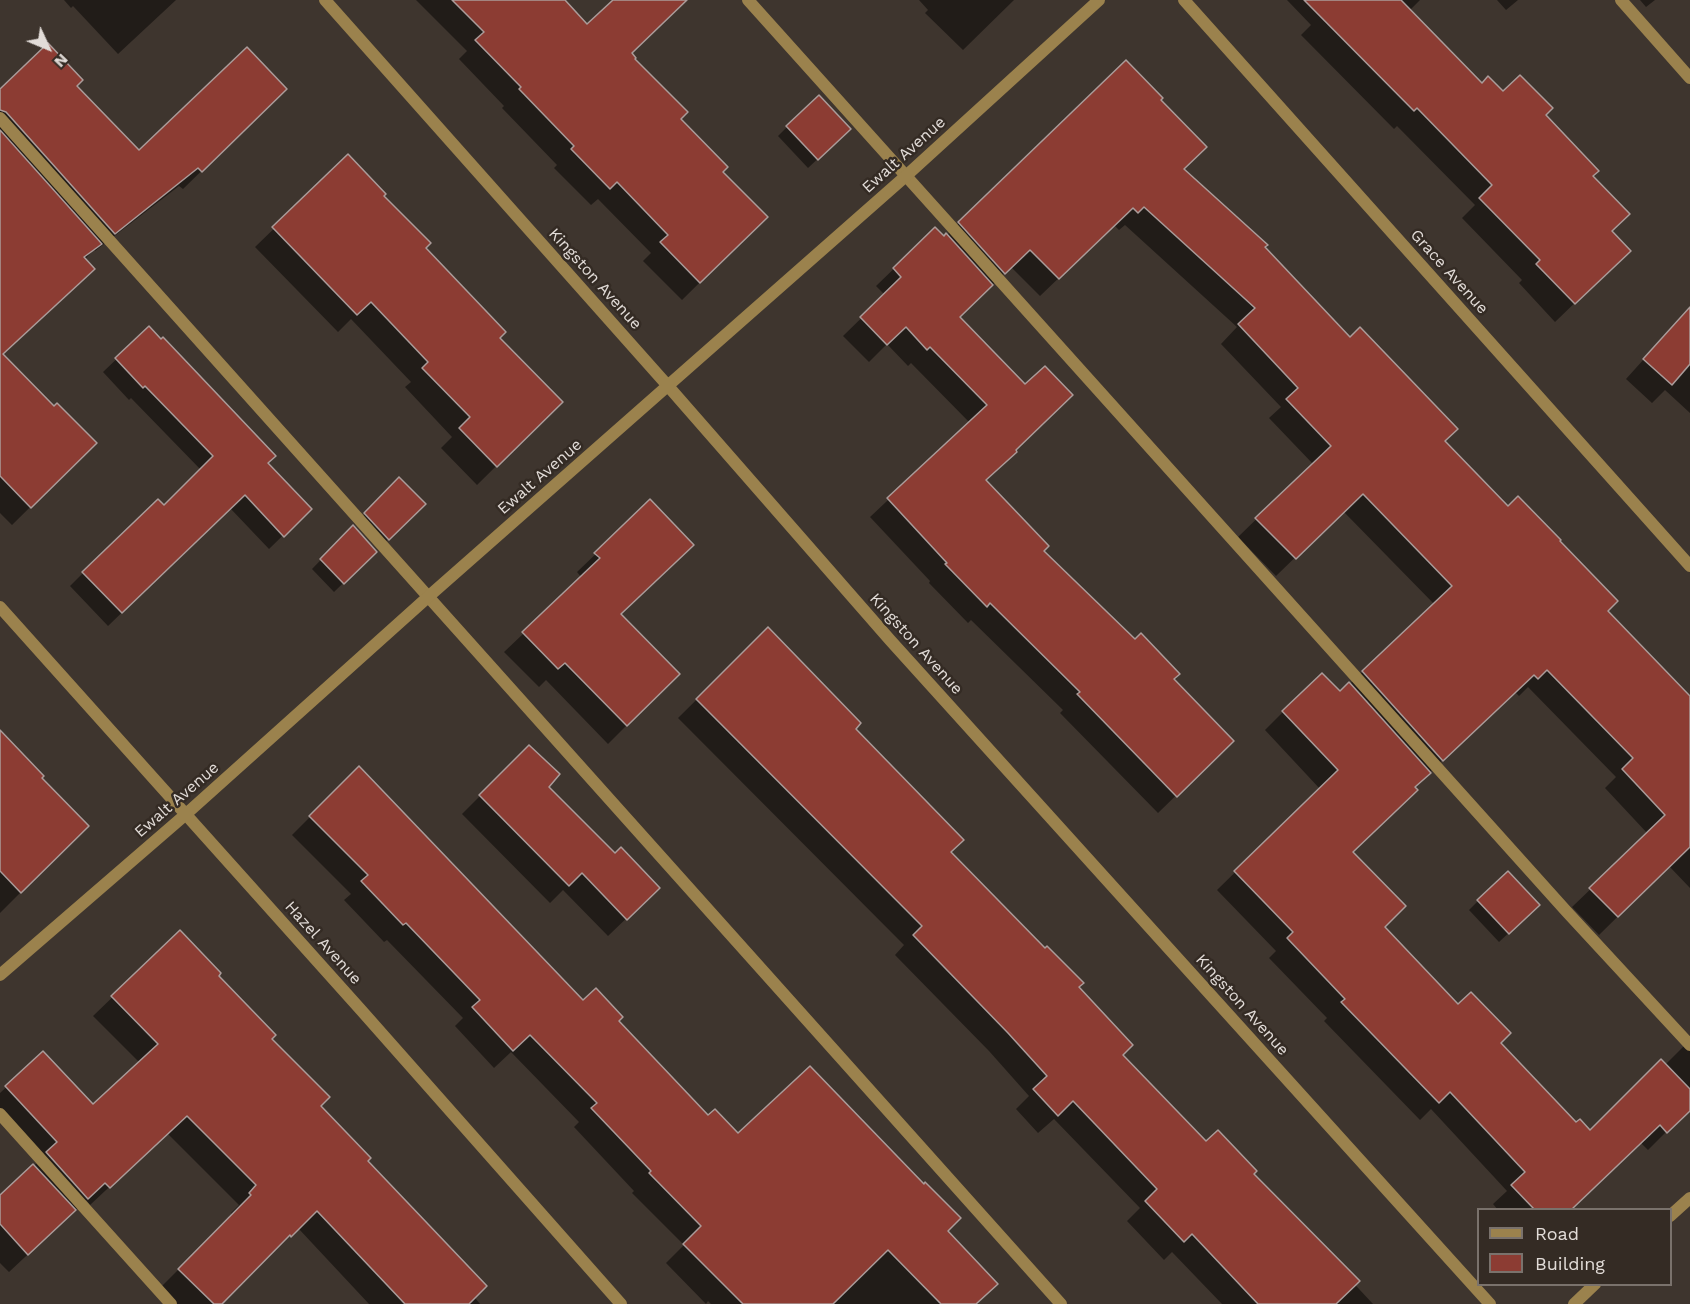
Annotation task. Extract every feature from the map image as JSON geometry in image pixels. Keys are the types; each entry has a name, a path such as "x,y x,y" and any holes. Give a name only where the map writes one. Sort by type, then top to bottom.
{"street":[{"name":"Kingston Avenue","path":"325,0 890,640 1490,1304"},
{"path":"748,0 1567,912 1690,1045"},
{"name":"Ewalt Avenue","path":"0,975 185,815 428,597 907,175 1099,0"},
{"name":"Grace Avenue","path":"1184,0 1690,566"},
{"path":"1621,0 1690,78"},
{"path":"0,118 1061,1304"},
{"name":"Hazel Avenue","path":"0,607 621,1304"},
{"path":"0,1114 171,1304"},
{"path":"1672,1215 1690,1198"},
{"path":"1574,1304 1594,1286"}],"building":[{"path":"452,0 565,0 587,24 613,0 687,0 632,53 635,59 688,112 681,119 728,167 723,172 768,217 700,283 660,242 668,235 617,182 610,189 571,149 574,146 519,89 521,87 475,40 484,32"},
{"path":"1304,0 1401,0 1482,83 1488,76 1503,91 1520,75 1553,108 1546,115 1599,171 1593,176 1630,214 1612,231 1631,251 1575,304 1536,264 1540,260 1479,198 1492,185 1417,108 1414,111"},
{"path":"48,43 83,80 77,86 139,150 247,47 287,89 202,172 198,168 115,234 6,112 0,110 0,89"},
{"path":"1126,60 1207,147 1184,169 1268,245 1265,247 1350,337 1360,327 1458,429 1445,441 1508,506 1518,496 1561,540 1618,601 1608,611 1690,696 1690,847 1618,917 1589,888 1665,815 1622,769 1633,758 1547,670 1538,679 1534,675 1443,761 1362,671 1452,586 1363,494 1296,559 1255,518 1331,446 1286,399 1298,388 1238,324 1255,308 1144,207 1138,213 1133,208 1059,279 1030,250 1005,274 958,222"},
{"path":"819,95 851,129 818,160 786,126"},
{"path":"0,130 102,244 84,257 95,269 3,354 54,406 57,403 97,443 31,508 0,476"},
{"path":"348,154 386,194 384,196 431,243 426,248 506,332 500,338 563,402 497,467 459,428 470,417 422,368 428,362 371,302 357,315 272,227"},
{"path":"935,227 944,236 946,233 993,285 960,317 1025,384 1045,366 1073,395 986,480 1049,546 1044,551 1135,639 1141,633 1180,674 1174,679 1234,741 1177,797 1077,694 1080,692 990,603 987,607 945,564 947,563 887,498 987,405 930,347 927,350 906,327 887,345 860,317 901,277 893,268"},
{"path":"1690,307 1690,364 1672,385 1643,359"},
{"path":"149,326 161,339 163,337 276,456 268,463 312,509 284,537 245,495 122,613 82,572 158,499 164,505 213,456 115,358"},
{"path":"399,477 426,504 389,540 364,513"},
{"path":"650,499 694,545 621,614 680,674 627,726 565,663 558,669 522,632 600,558 594,553"},
{"path":"353,525 377,552 344,584 320,559"},
{"path":"768,627 861,723 856,729 964,840 951,852 1045,948 1047,946 1084,983 1079,987 1133,1045 1123,1055 1206,1141 1218,1130 1257,1171 1254,1174 1360,1281 1336,1304 1258,1304 1192,1234 1184,1242 1145,1201 1157,1189 1073,1101 1058,1116 1033,1089 1047,1076 913,935 922,926 696,699"},
{"path":"1322,673 1340,691 1349,682 1431,773 1415,787 1418,790 1353,852 1406,906 1385,927 1458,1004 1471,992 1511,1033 1501,1043 1576,1122 1580,1119 1590,1130 1661,1059 1690,1089 1690,1111 1667,1133 1660,1125 1573,1208 1533,1208 1511,1185 1525,1172 1450,1092 1439,1103 1341,1002 1345,999 1287,938 1293,932 1234,871 1338,770 1282,711"},
{"path":"0,730 44,776 42,778 89,826 21,893 0,871"},
{"path":"529,745 560,774 549,787 615,853 621,847 660,888 627,920 582,873 569,886 479,795"},
{"path":"359,766 583,1000 596,988 623,1017 619,1021 708,1115 715,1109 738,1133 810,1066 924,1184 925,1182 961,1218 948,1231 998,1284 976,1304 941,1304 888,1250 833,1304 743,1304 683,1244 701,1226 649,1173 651,1171 591,1108 597,1103 530,1035 513,1051 472,1007 480,1000 406,923 403,925 361,881 368,875 309,816"},
{"path":"1508,871 1540,905 1509,934 1477,900"},
{"path":"180,930 221,973 219,976 276,1035 272,1039 330,1097 321,1106 371,1158 368,1161 487,1286 469,1304 405,1304 317,1211 222,1304 214,1304 178,1269 251,1195 249,1193 256,1185 187,1116 110,1188 105,1183 88,1199 46,1152 57,1142 5,1086 43,1051 93,1104 158,1044 111,996"},
{"path":"33,1164 76,1210 28,1255 0,1224 0,1195"}]}
